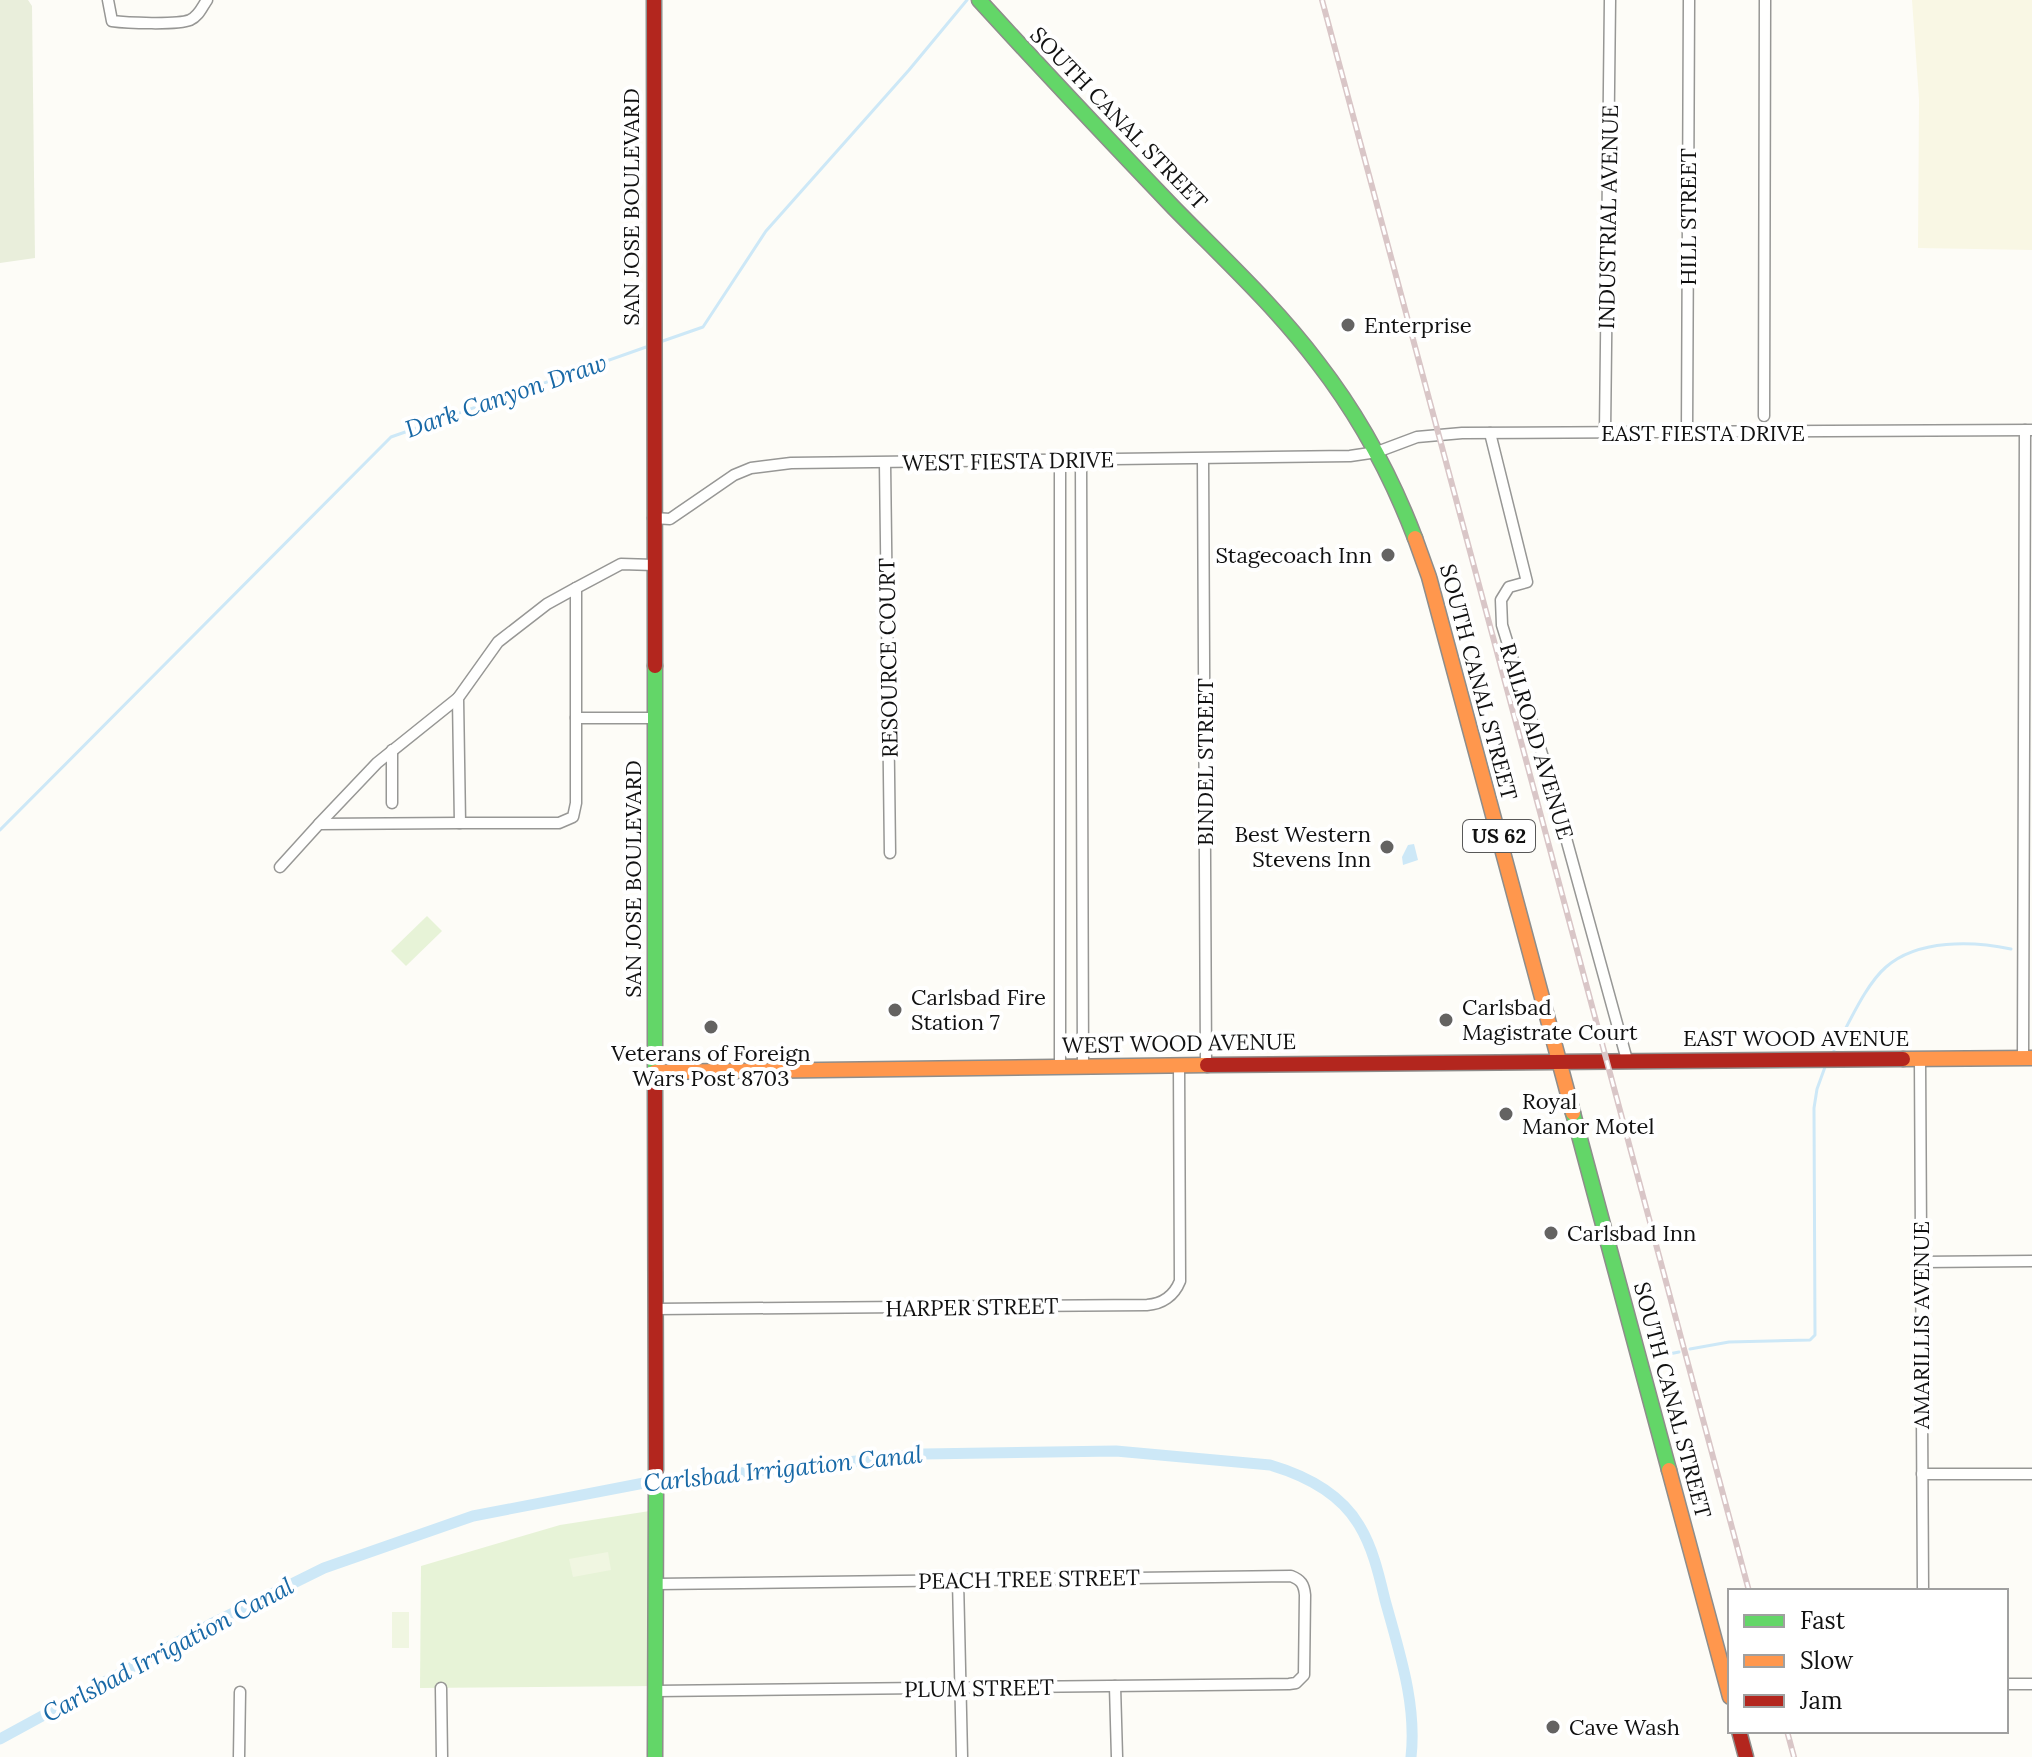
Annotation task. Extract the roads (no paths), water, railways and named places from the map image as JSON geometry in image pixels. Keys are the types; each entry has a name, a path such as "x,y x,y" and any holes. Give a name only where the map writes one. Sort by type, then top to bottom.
{"main road":[{"name":"SAN JOSE BOULEVARD","path":"654,0 656,1470"},
{"name":"SOUTH CANAL STREET","path":"979,0 1301,341 1350,407 1377,452 1411,528 1429,577 1728,1690"},
{"name":"EAST WOOD AVENUE","path":"1560,1060 2028,1058"},
{"name":"WEST WOOD AVENUE","path":"655,1072 1560,1060"},
{"name":"SAN JOSE BOULEVARD","path":"655,1757 656,1494"},
{"path":"1740,1733 1746,1757"}],"street":[{"path":"108,0 112,21 186,21 199,14 207,0"},
{"name":"INDUSTRIAL AVENUE","path":"1605,433 1610,0"},
{"name":"HILL STREET","path":"1687,433 1689,0"},
{"path":"1764,416 1765,0"},
{"path":"2028,1058 2029,430"},
{"name":"EAST FIESTA DRIVE","path":"1377,452 1417,437 1490,433 2029,430"},
{"name":"RAILROAD AVENUE","path":"1490,433 1527,582 1509,587 1501,600 1502,625 1546,765 1627,1060"},
{"name":"WEST FIESTA DRIVE","path":"653,518 670,519 715,486 751,468 791,463 1203,459 1350,456 1377,452"},
{"name":"BINDEL STREET","path":"1203,459 1206,1065"},
{"path":"1081,460 1083,1067"},
{"path":"1060,461 1060,1067"},
{"name":"RESOURCE COURT","path":"885,463 890,853"},
{"path":"280,867 377,763 458,698 498,642 547,604 621,564 654,565"},
{"path":"319,824 559,823 573,817 576,803 576,588"},
{"path":"458,698 460,823"},
{"path":"576,718 654,718"},
{"path":"392,750 392,803"},
{"name":"AMARILLIS AVENUE","path":"1920,1060 1923,1589"},
{"name":"HARPER STREET","path":"656,1309 1155,1305 1173,1293 1180,1281 1179,1065"},
{"path":"1921,1262 2032,1261"},
{"name":"SAN JOSE BOULEVARD","path":"656,1470 656,1494"},
{"path":"1922,1474 2032,1474"},
{"name":"PEACH TREE STREET","path":"656,1584 1291,1576 1299,1579 1305,1595 1304,1675 1300,1679"},
{"path":"958,1580 962,1757"},
{"name":"PLUM STREET","path":"656,1691 1289,1684 1300,1679"},
{"path":"2008,1684 2032,1684"},
{"path":"1115,1686 1117,1757"},
{"path":"441,1688 442,1757"},
{"path":"239,1757 240,1692"}],"water":[{"path":"1414,844 1418,860 1403,865 1402,857 1408,845"}],"waterway":[{"name":"Dark Canyon Draw","path":"660,342 703,327 766,231 967,0"},
{"name":"Dark Canyon Draw","path":"0,830 391,437 649,346"},
{"path":"1834,1050 1871,984 1899,958 1914,951 1946,944 1980,944 2011,949"},
{"path":"1690,1349 1729,1342 1810,1340 1815,1335 1814,1108 1825,1067"},
{"path":"1669,1354 1679,1352"},
{"name":"Carlsbad Irrigation Canal","path":"0,1739 211,1624 324,1568 473,1516 644,1483 924,1454 1116,1451 1270,1465 1308,1480 1342,1504 1364,1534 1378,1571 1409,1697 1411,1757"}],"railway":[{"path":"1322,0 1748,1589"},
{"path":"1788,1733 1794,1757"}],"place":[{"name":"Enterprise","path":"1348,325"},
{"name":"Stagecoach Inn","path":"1388,555"},
{"name":"Best Western Stevens Inn","path":"1387,847"},
{"name":"Carlsbad Fire Station 7","path":"895,1010"},
{"name":"Carlsbad Magistrate Court","path":"1446,1020"},
{"name":"Veterans of Foreign Wars Post 8703","path":"711,1027"},
{"name":"Royal Manor Motel","path":"1506,1114"},
{"name":"Carlsbad Inn","path":"1551,1233"},
{"name":"Cave Wash","path":"1553,1727"}]}
